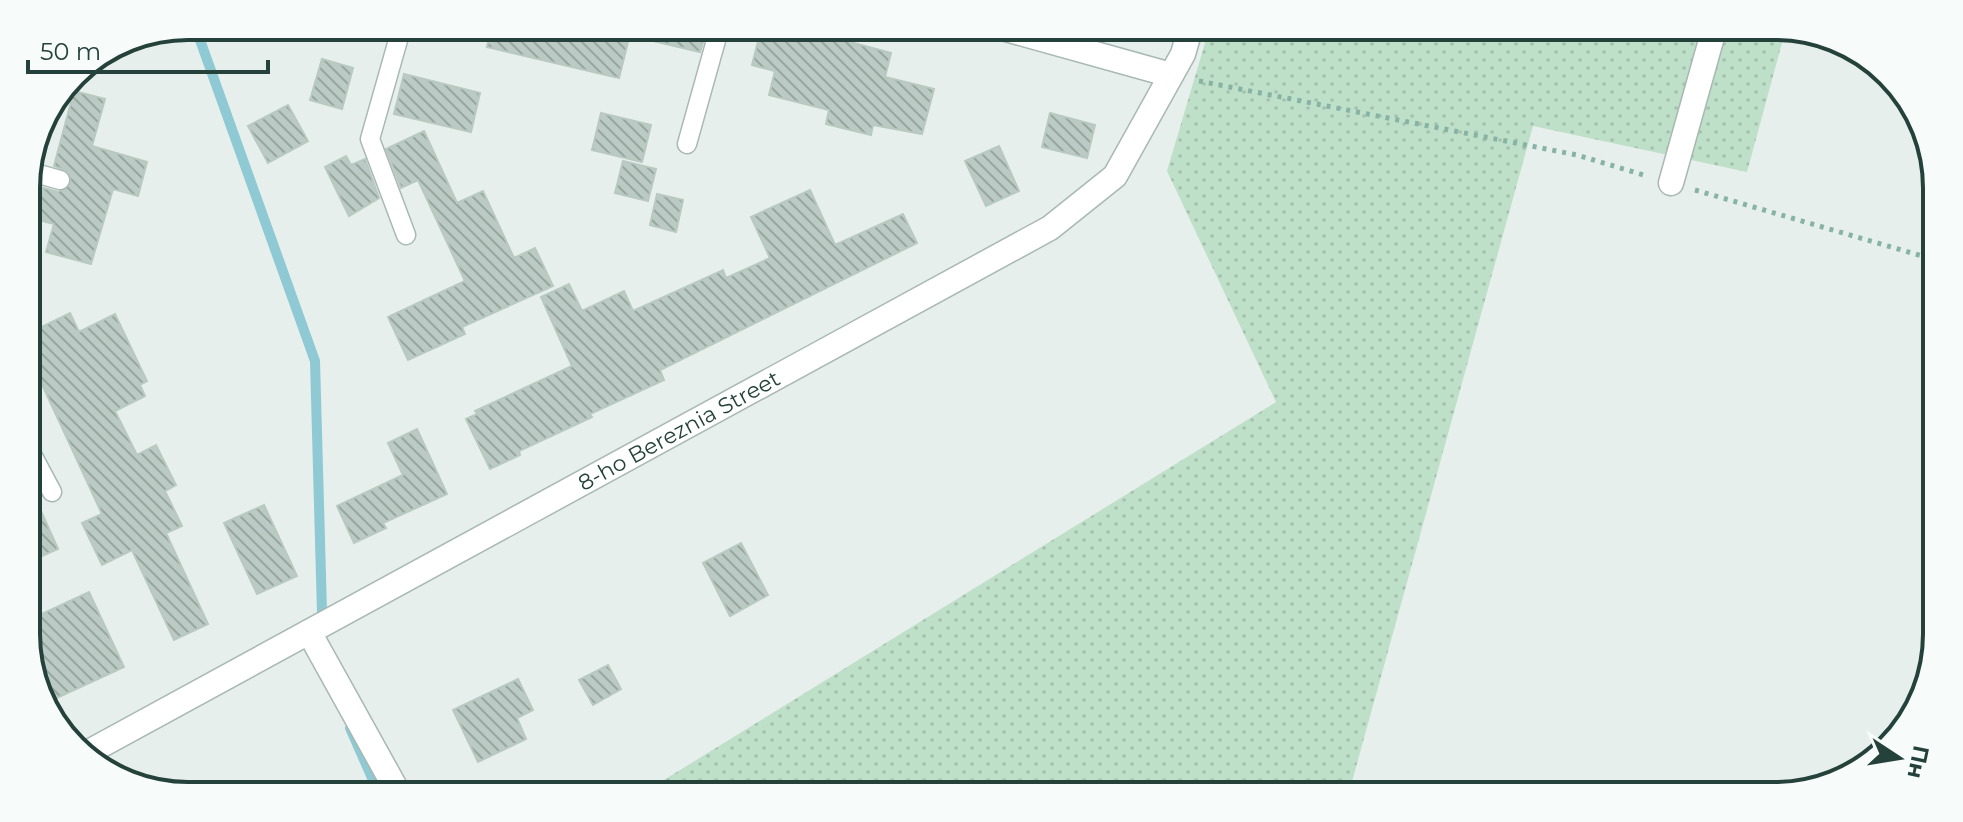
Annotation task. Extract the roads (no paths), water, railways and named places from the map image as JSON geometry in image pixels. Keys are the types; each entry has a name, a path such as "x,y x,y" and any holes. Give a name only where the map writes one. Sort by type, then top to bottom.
{"street":[{"path":"1045,40 1171,75"},
{"name":"8-ho Bereznia Street","path":"95,748 1050,228 1115,176 1171,75 1185,40"},
{"path":"1671,183 1711,40"},
{"path":"309,632 392,782"}],"lane":[{"path":"398,40 370,139 406,235"},
{"path":"687,144 716,40"},
{"path":"41,175 60,180"},
{"path":"40,470 52,492"}],"waterway":[{"path":"200,40 315,361 322,612"},
{"path":"350,728 374,782"}]}
